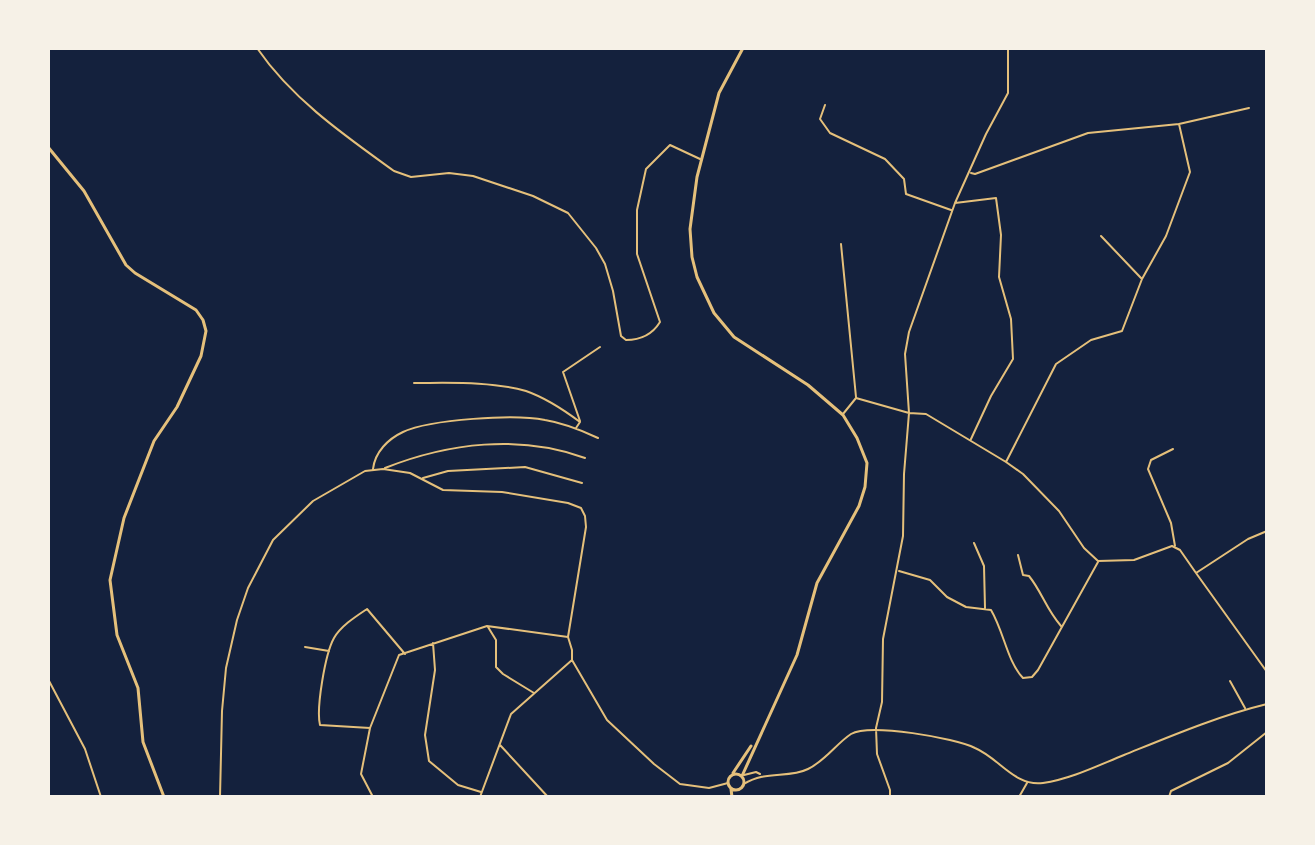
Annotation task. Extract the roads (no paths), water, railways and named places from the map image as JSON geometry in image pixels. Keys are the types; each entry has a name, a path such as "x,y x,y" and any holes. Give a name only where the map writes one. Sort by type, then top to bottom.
{"main road":[{"path":"742,797 742,776 797,655 817,583 859,506 865,487 867,463 843,415 808,385 734,337 704,298 692,257 692,205 719,93 743,48"},
{"path":"48,147 84,191 126,265 196,310 206,331 201,356 177,407 154,441 124,518 110,580 117,635 138,688 143,742 164,797"},
{"path":"732,797 728,783 730,776 756,740"},
{"path":"730,776 742,776"},
{"path":"731,789 743,786"}],"street":[{"path":"257,48 272,70 304,101 394,171 411,177 449,173 473,176 533,196 568,213 605,264 621,336 626,340 646,336 660,322 637,254 637,210 646,169 670,145 701,159"},
{"path":"890,797 877,754 876,728 882,702 881,655 903,536 909,413 905,354 909,332 952,210 1008,93 1008,48"},
{"path":"825,105 820,119 830,133 885,159 904,179 906,194 952,210"},
{"path":"969,172 975,174 1088,133 1179,124 1249,108"},
{"path":"1006,462 1056,364 1091,340 1122,331 1142,279 1166,236 1190,172 1179,124"},
{"path":"955,203 996,198 1001,235 999,277 1011,319 1013,359 970,440"},
{"path":"1101,236 1142,279"},
{"path":"841,244 856,398 843,415"},
{"path":"576,428 580,414 563,372 600,347"},
{"path":"414,383 470,384 525,391 543,398 580,422"},
{"path":"856,398 909,413 926,414 1006,462 1023,474 1059,511 1084,548 1098,561 1122,562 1166,547 1175,547"},
{"path":"373,469 374,460 393,438 405,431 431,424 530,417 576,428 598,438"},
{"path":"383,469 450,447 535,445 585,458"},
{"path":"1173,449 1151,460 1148,469 1171,523 1175,547 1267,672"},
{"path":"422,478 448,471 525,467 582,483"},
{"path":"220,797 226,668 237,620 261,557 273,540 313,501 347,480 373,469 410,473 443,490 502,492 581,508 586,527 568,637 572,660 607,720 654,764 680,784 709,788 728,783"},
{"path":"1196,573 1248,539 1267,531"},
{"path":"974,543 984,566 985,609"},
{"path":"1018,555 1023,575 1029,576 1035,584 1047,611 1061,626"},
{"path":"897,570 930,580 947,597 966,607 991,610 1001,627 1015,670 1023,678 1032,677 1038,670 1098,561"},
{"path":"370,728 320,725 317,712 334,638 346,624 367,609 406,654"},
{"path":"373,797 361,774 370,728 399,655 487,626 568,637"},
{"path":"487,626 496,640 496,667 534,693"},
{"path":"433,642 435,670 425,735 429,761 458,785 481,795 511,714 572,660"},
{"path":"305,647 330,652"},
{"path":"48,679 85,749 101,797"},
{"path":"1230,681 1246,709"},
{"path":"743,786 761,775 807,769 852,733 876,728 965,743 1028,782 1046,782 1267,704"},
{"path":"1169,797 1171,791 1228,763 1267,732"},
{"path":"499,744 548,797"},
{"path":"749,758 761,775"},
{"path":"742,776 756,772"},
{"path":"1019,797 1028,782"}]}
